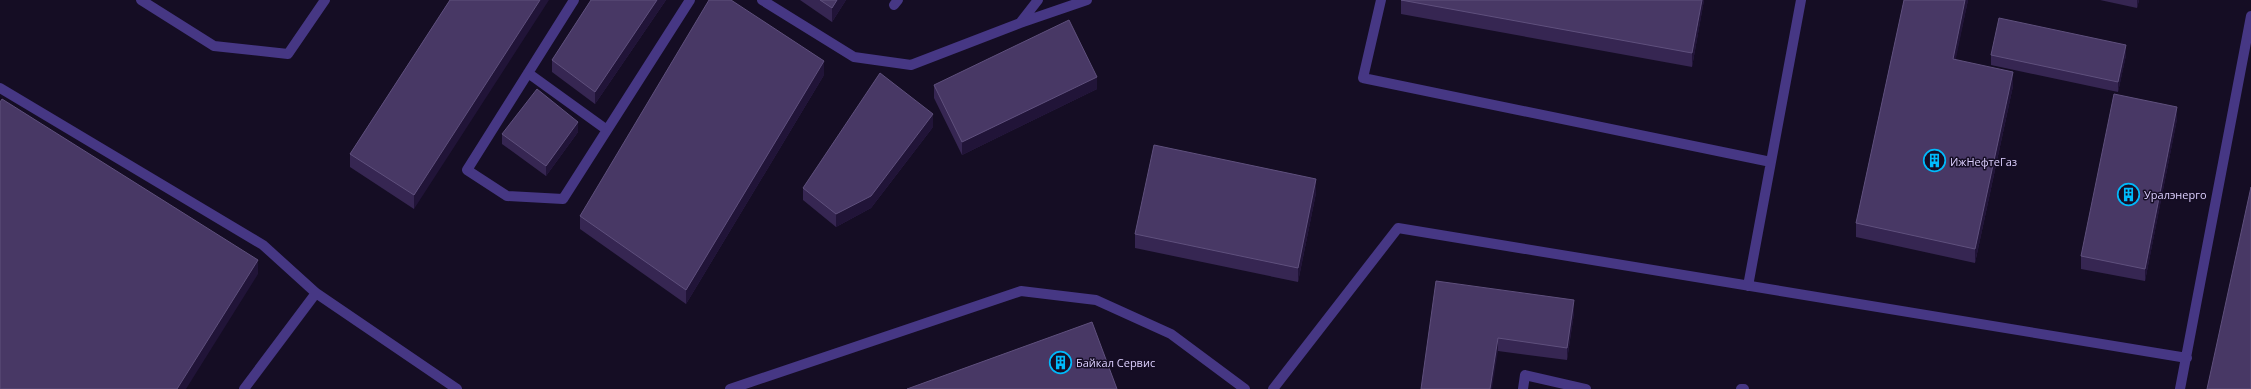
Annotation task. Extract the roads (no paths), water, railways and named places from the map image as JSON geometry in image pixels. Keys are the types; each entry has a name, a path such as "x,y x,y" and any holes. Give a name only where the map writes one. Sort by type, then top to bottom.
{"lane":[{"path":"141,0 214,46 288,54 325,0"},
{"path":"574,0 467,170 507,196 563,199 690,0"},
{"path":"762,0 854,57 911,65 1020,23 1087,0"},
{"path":"1020,23 1038,0"},
{"path":"1381,0 1363,78 1771,162"},
{"path":"1748,286 1802,0"},
{"path":"2180,389 2251,16"},
{"path":"528,73 607,130"},
{"path":"0,88 263,245 316,293 457,389"},
{"path":"1273,389 1398,228 2187,358"},
{"path":"730,389 1021,291 1096,300 1171,334 1245,389"},
{"path":"244,389 316,293"},
{"path":"1523,389 1525,375 1586,389"}],"place":[{"name":"ИжНефтеГаз","path":"1934,161"},
{"name":"Уралэнерго","path":"2129,194"},
{"name":"Байкал Сервис","path":"1060,362"}]}
